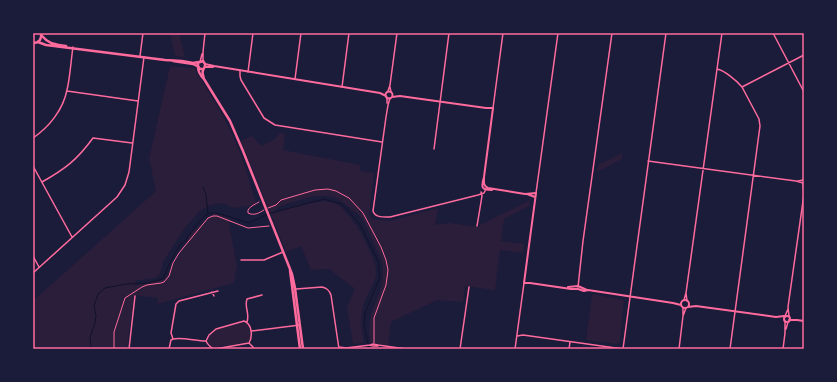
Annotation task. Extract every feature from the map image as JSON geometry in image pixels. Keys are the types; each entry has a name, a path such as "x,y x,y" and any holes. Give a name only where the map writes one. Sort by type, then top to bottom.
{"main road":[{"path":"42,34 46,41 74,48"},
{"path":"33,44 38,42 42,34"},
{"path":"38,42 46,45 193,64 198,67 199,72 230,121 292,274 295,289 300,349"},
{"path":"165,60 182,60 202,64"},
{"path":"198,67 200,69 202,64"},
{"path":"198,67 202,64"},
{"path":"202,64 204,79"},
{"path":"289,268 292,293 303,349"}],"street":[{"path":"140,56 143,33"},
{"path":"205,33 202,64 380,93 389,97 400,96"},
{"path":"248,72 253,33"},
{"path":"295,79 301,33"},
{"path":"342,87 349,33"},
{"path":"397,33 373,212 375,216 390,217 478,194 485,188"},
{"path":"434,149 449,33"},
{"path":"477,226 481,193 485,188 484,177 503,33"},
{"path":"515,349 558,33"},
{"path":"578,287 612,33"},
{"path":"517,335 623,349 666,33"},
{"path":"679,349 683,316 682,306 686,293 722,33"},
{"path":"773,33 804,92"},
{"path":"33,138 42,132 60,108 67,91 74,48"},
{"path":"742,87 804,56"},
{"path":"33,273 121,193 127,179 144,57"},
{"path":"717,69 721,69 739,83 759,119 760,126 730,349"},
{"path":"240,70 241,80 264,118 275,125 382,142"},
{"path":"67,91 138,101"},
{"path":"380,93 389,92 400,96 493,109"},
{"path":"389,92 389,97"},
{"path":"42,182 74,161 84,151 93,138 132,143"},
{"path":"648,161 796,181 803,184"},
{"path":"33,166 72,237"},
{"path":"787,321 785,316 788,307 804,193 803,179 796,181"},
{"path":"485,188 525,194 536,194"},
{"path":"478,194 480,202"},
{"path":"525,194 535,197"},
{"path":"242,260 264,260 283,252"},
{"path":"33,256 39,267"},
{"path":"524,282 578,287 588,290 674,303 687,307 696,306 776,317 787,321 804,321"},
{"path":"292,293 298,288 322,287 328,290 331,295 339,348 374,344 378,346 406,349"},
{"path":"460,349 468,287"},
{"path":"169,349 171,340 173,339 172,332 176,304 179,301 218,291"},
{"path":"212,292 214,296"},
{"path":"683,316 688,302 686,293"},
{"path":"249,343 251,339 251,332 247,322 249,317 246,303 247,299 262,295"},
{"path":"129,349 136,296"},
{"path":"674,303 683,301 696,306"},
{"path":"783,349 789,316 788,307"},
{"path":"776,317 789,316 796,320"},
{"path":"206,341 209,335 216,329 244,321 247,322"},
{"path":"251,332 298,325"},
{"path":"173,339 206,341"},
{"path":"206,341 209,346 215,349 249,343"},
{"path":"569,349 570,342"},
{"path":"249,343 253,346 253,349"}],"path":[{"path":"260,202 249,207 248,213 259,213 276,205 281,200 315,190 328,189 336,191 349,198 363,213 381,247 388,270 386,285 374,318 374,344"},
{"path":"114,349 114,332 125,298 142,287 161,284 164,282 169,276 173,263 179,253 208,218 217,216 248,228 270,226"}],"shaded area":[{"path":"170,33 179,33 185,57 175,56"},
{"path":"170,66 194,68 220,110 237,144 256,203 249,206 233,208 223,203 210,205 200,211 184,229 163,262 160,274 156,278 136,280 135,285 165,279 192,232 214,213 231,219 229,224 237,266 234,283 157,304 158,298 134,295 127,349 33,349 33,301 156,191 149,159"},
{"path":"280,133 285,134 283,150 360,165 360,171 374,173 369,215 372,219 390,221 438,208 435,225 449,223 480,227 480,225 530,200 529,206 504,219 501,241 524,244 523,253 500,250 495,290 465,286 463,302 437,300 391,322 388,346 370,342 369,329 371,313 380,291 383,277 382,262 360,216 341,201 333,197 314,196 280,206 271,214 314,202 323,201 337,204 350,217 362,234 376,268 376,276 366,298 363,309 362,326 364,343 353,344 347,307 355,289 329,269 311,270 301,246 286,252 241,141 252,136 261,146 275,139"},
{"path":"622,153 622,159 597,172 598,165"},
{"path":"592,294 624,300 619,343 616,344 586,340"},
{"path":"244,322 250,330 250,341 247,343 215,347 210,346 207,341 209,336 216,329"}],"waterway":[{"path":"203,187 206,195 208,214"},
{"path":"93,349 91,347 90,337 95,323 96,315 94,306 98,294 105,288 126,284 147,283 163,279 180,245 207,214 218,213 249,223 268,214 324,199 341,204 348,210 360,225 378,261 380,277 365,313 364,324 369,349"}]}
